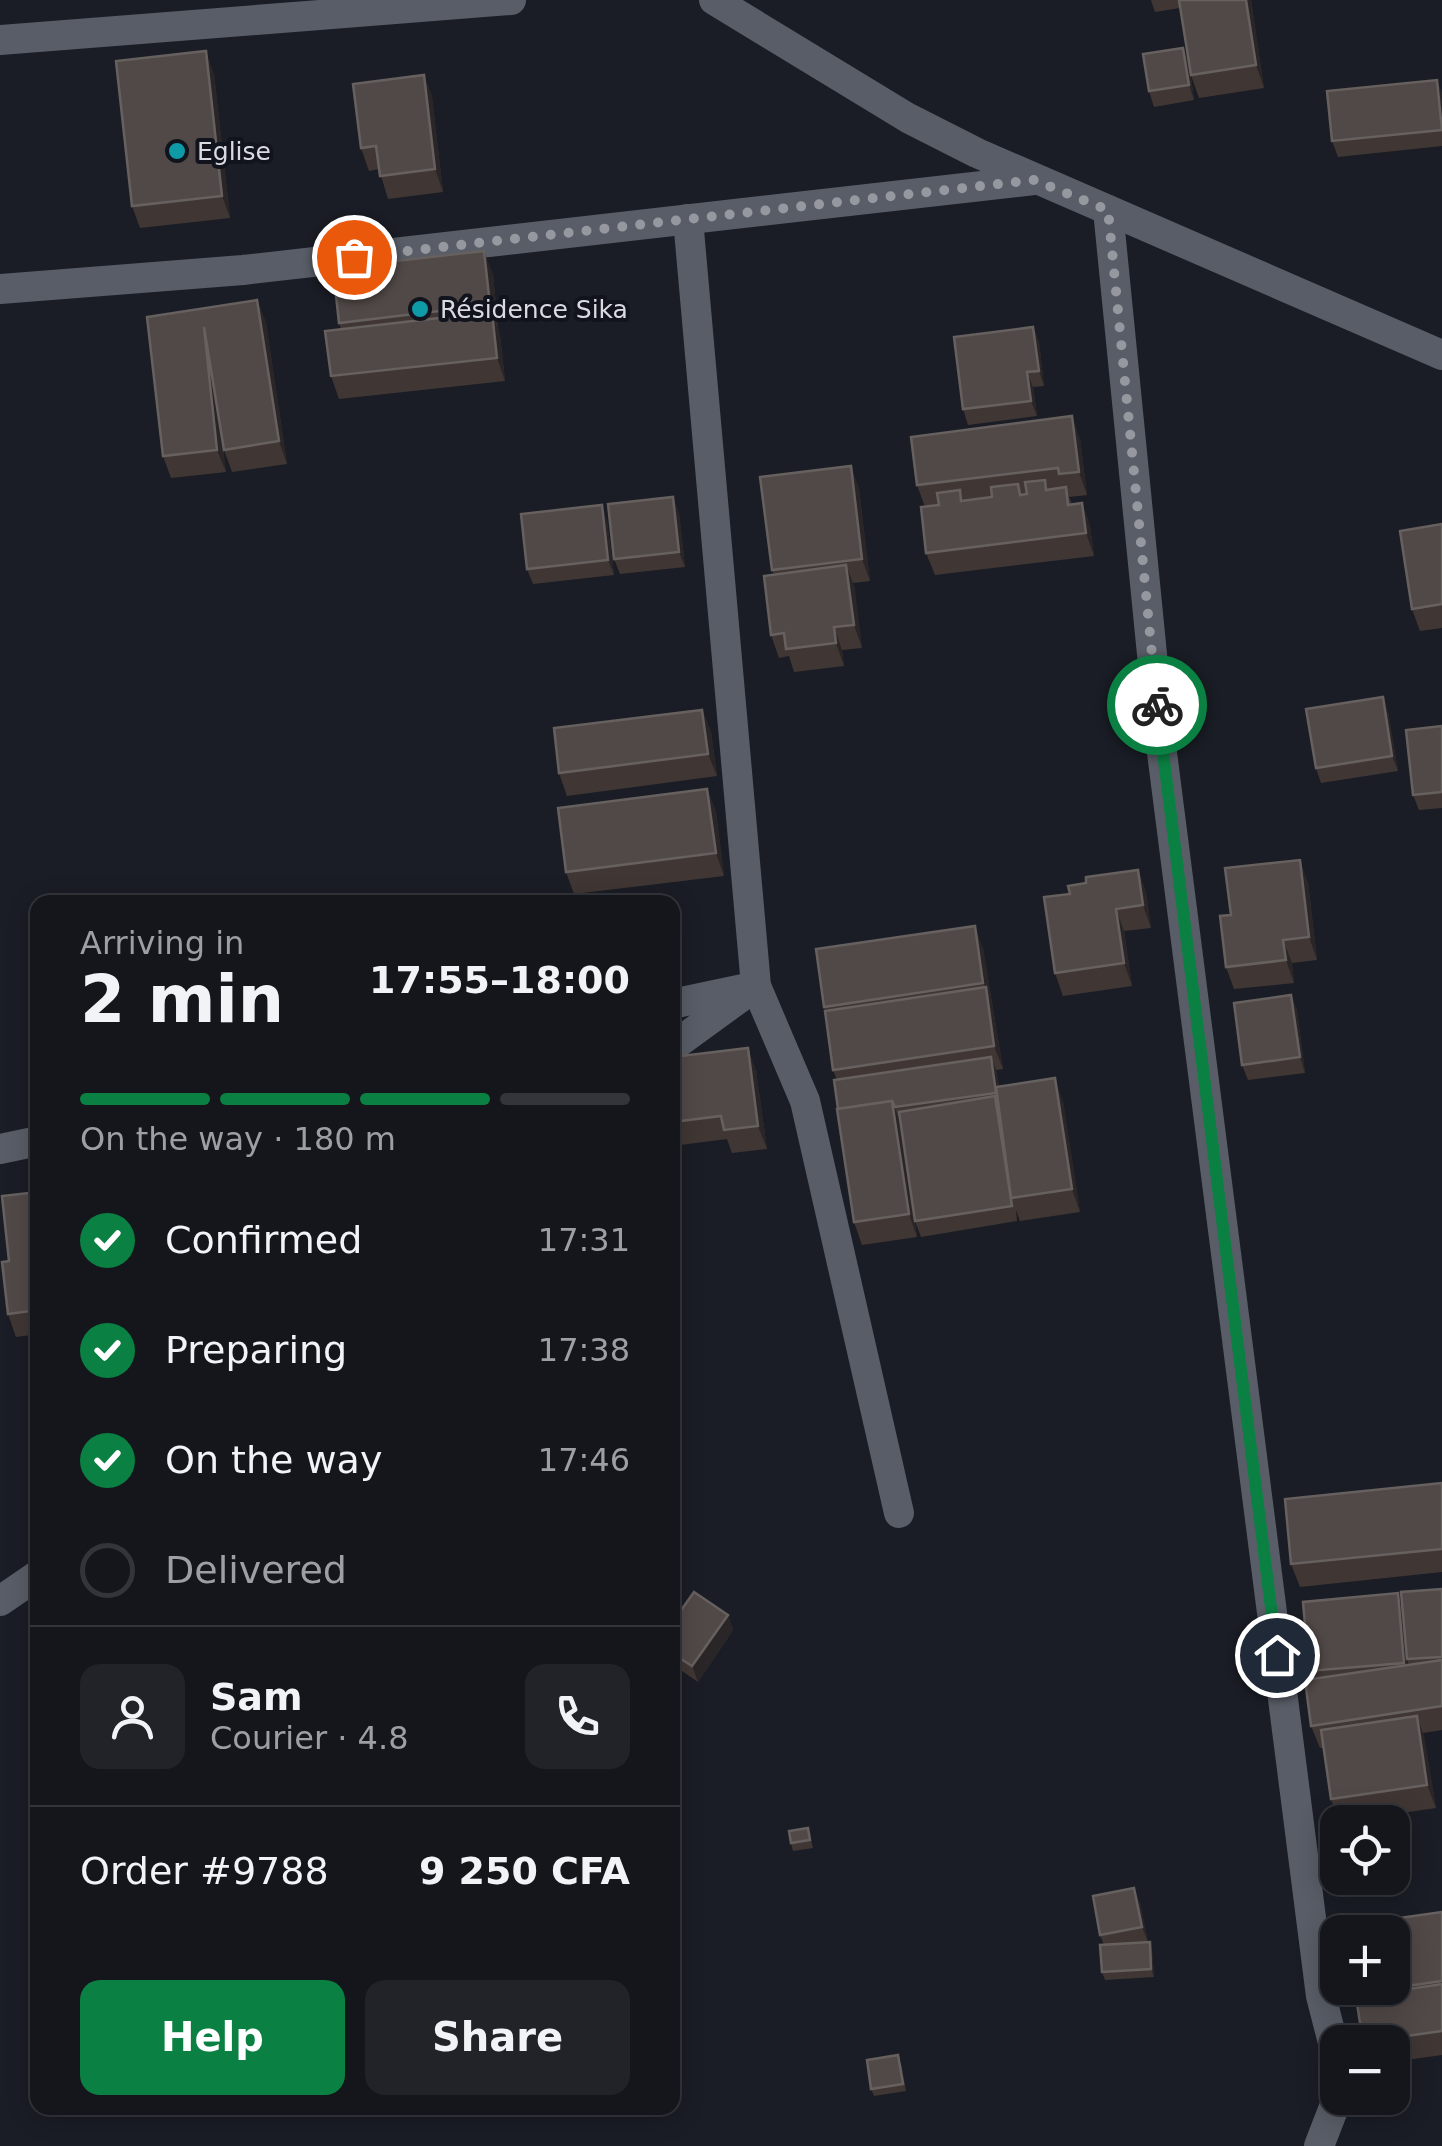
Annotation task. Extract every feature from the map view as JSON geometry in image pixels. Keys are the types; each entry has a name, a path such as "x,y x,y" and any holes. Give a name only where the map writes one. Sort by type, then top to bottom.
{"street":[{"path":"0,40 511,0"},
{"path":"714,0 908,118 1034,180 1442,355"},
{"path":"0,290 243,270 1034,180"},
{"path":"1108,210 1161,745 1321,1996 1328,2025"},
{"path":"688,219 756,986 805,1102 899,1513"},
{"path":"680,1002 756,986"},
{"path":"680,1040 756,986"},
{"path":"0,1149 30,1143"},
{"path":"0,1601 30,1580"},
{"path":"1319,2146 1331,2115"}],"building":[{"path":"1179,0 1246,0 1256,65 1191,75"},
{"path":"1183,48 1189,85 1149,91 1143,54"},
{"name":"Eglise","path":"206,51 222,196 132,206 116,61"},
{"path":"424,75 435,169 380,176 376,146 361,148 353,84"},
{"path":"1437,80 1442,130 1332,141 1327,91"},
{"path":"484,251 490,305 339,323 333,268"},
{"path":"257,300 279,441 224,450 204,327 217,450 163,456 147,317"},
{"path":"492,312 497,358 331,376 325,331"},
{"path":"1033,327 1039,371 1027,372 1031,401 963,409 954,337"},
{"path":"1072,416 1079,472 1059,474 1058,468 917,485 911,437"},
{"path":"851,466 862,559 772,570 760,477"},
{"path":"1045,480 1046,490 1066,487 1068,505 1082,503 1086,533 926,553 921,507 939,505 937,493 960,490 961,501 992,497 991,487 1018,484 1020,495 1027,494 1025,482"},
{"path":"673,497 679,552 614,559 608,504"},
{"path":"602,505 608,560 527,569 521,514"},
{"path":"1442,524 1442,604 1412,609 1400,531"},
{"path":"846,565 854,625 834,627 836,643 786,649 784,633 771,635 764,576"},
{"path":"1383,697 1392,756 1316,768 1306,709"},
{"path":"702,710 708,754 559,773 554,728"},
{"path":"1442,726 1442,792 1413,795 1406,730"},
{"path":"707,789 716,853 566,872 558,808"},
{"path":"1300,860 1309,937 1283,940 1286,960 1226,967 1220,916 1231,915 1225,868"},
{"path":"1138,870 1143,905 1116,909 1124,963 1055,973 1044,897 1070,894 1068,886 1086,883 1086,877"},
{"path":"975,926 983,983 824,1007 816,949"},
{"path":"986,987 994,1046 833,1070 825,1011"},
{"path":"1291,995 1300,1057 1242,1065 1234,1003"},
{"path":"748,1048 758,1126 724,1130 721,1116 680,1121 680,1056"},
{"path":"991,1057 996,1093 895,1107 892,1101 838,1109 834,1080"},
{"path":"1055,1078 1072,1189 1011,1198 996,1087"},
{"path":"995,1096 1012,1206 915,1221 899,1112"},
{"path":"892,1101 909,1214 854,1222 837,1109"},
{"path":"30,1193 30,1311 8,1314 2,1262 9,1261 2,1196"},
{"path":"1442,1483 1442,1549 1291,1564 1285,1499"},
{"path":"1442,1589 1442,1657 1407,1659 1401,1592"},
{"path":"694,1592 728,1615 692,1666 680,1658 680,1612"},
{"path":"1398,1593 1404,1663 1309,1671 1303,1602"},
{"path":"1442,1660 1442,1706 1311,1726 1305,1680"},
{"path":"1417,1716 1427,1785 1331,1799 1321,1730"},
{"path":"808,1828 810,1840 791,1843 789,1831"},
{"path":"1134,1888 1142,1927 1100,1935 1093,1896"},
{"path":"1442,1912 1442,1981 1410,1986 1410,1916"},
{"path":"1150,1942 1151,1969 1102,1972 1100,1945"},
{"path":"1442,1984 1442,2031 1410,2035 1410,2025 1360,2025 1357,2005 1410,2005 1410,1989"},
{"path":"898,2055 903,2084 871,2089 867,2060"}],"way so far":[{"path":"354,257 1034,180 1108,210 1157,705"}],"place":[{"name":"Eglise","path":"177,151"},
{"name":"Résidence Sika","path":"420,309"}],"route":[{"path":"1157,705 1277,1655"}]}
